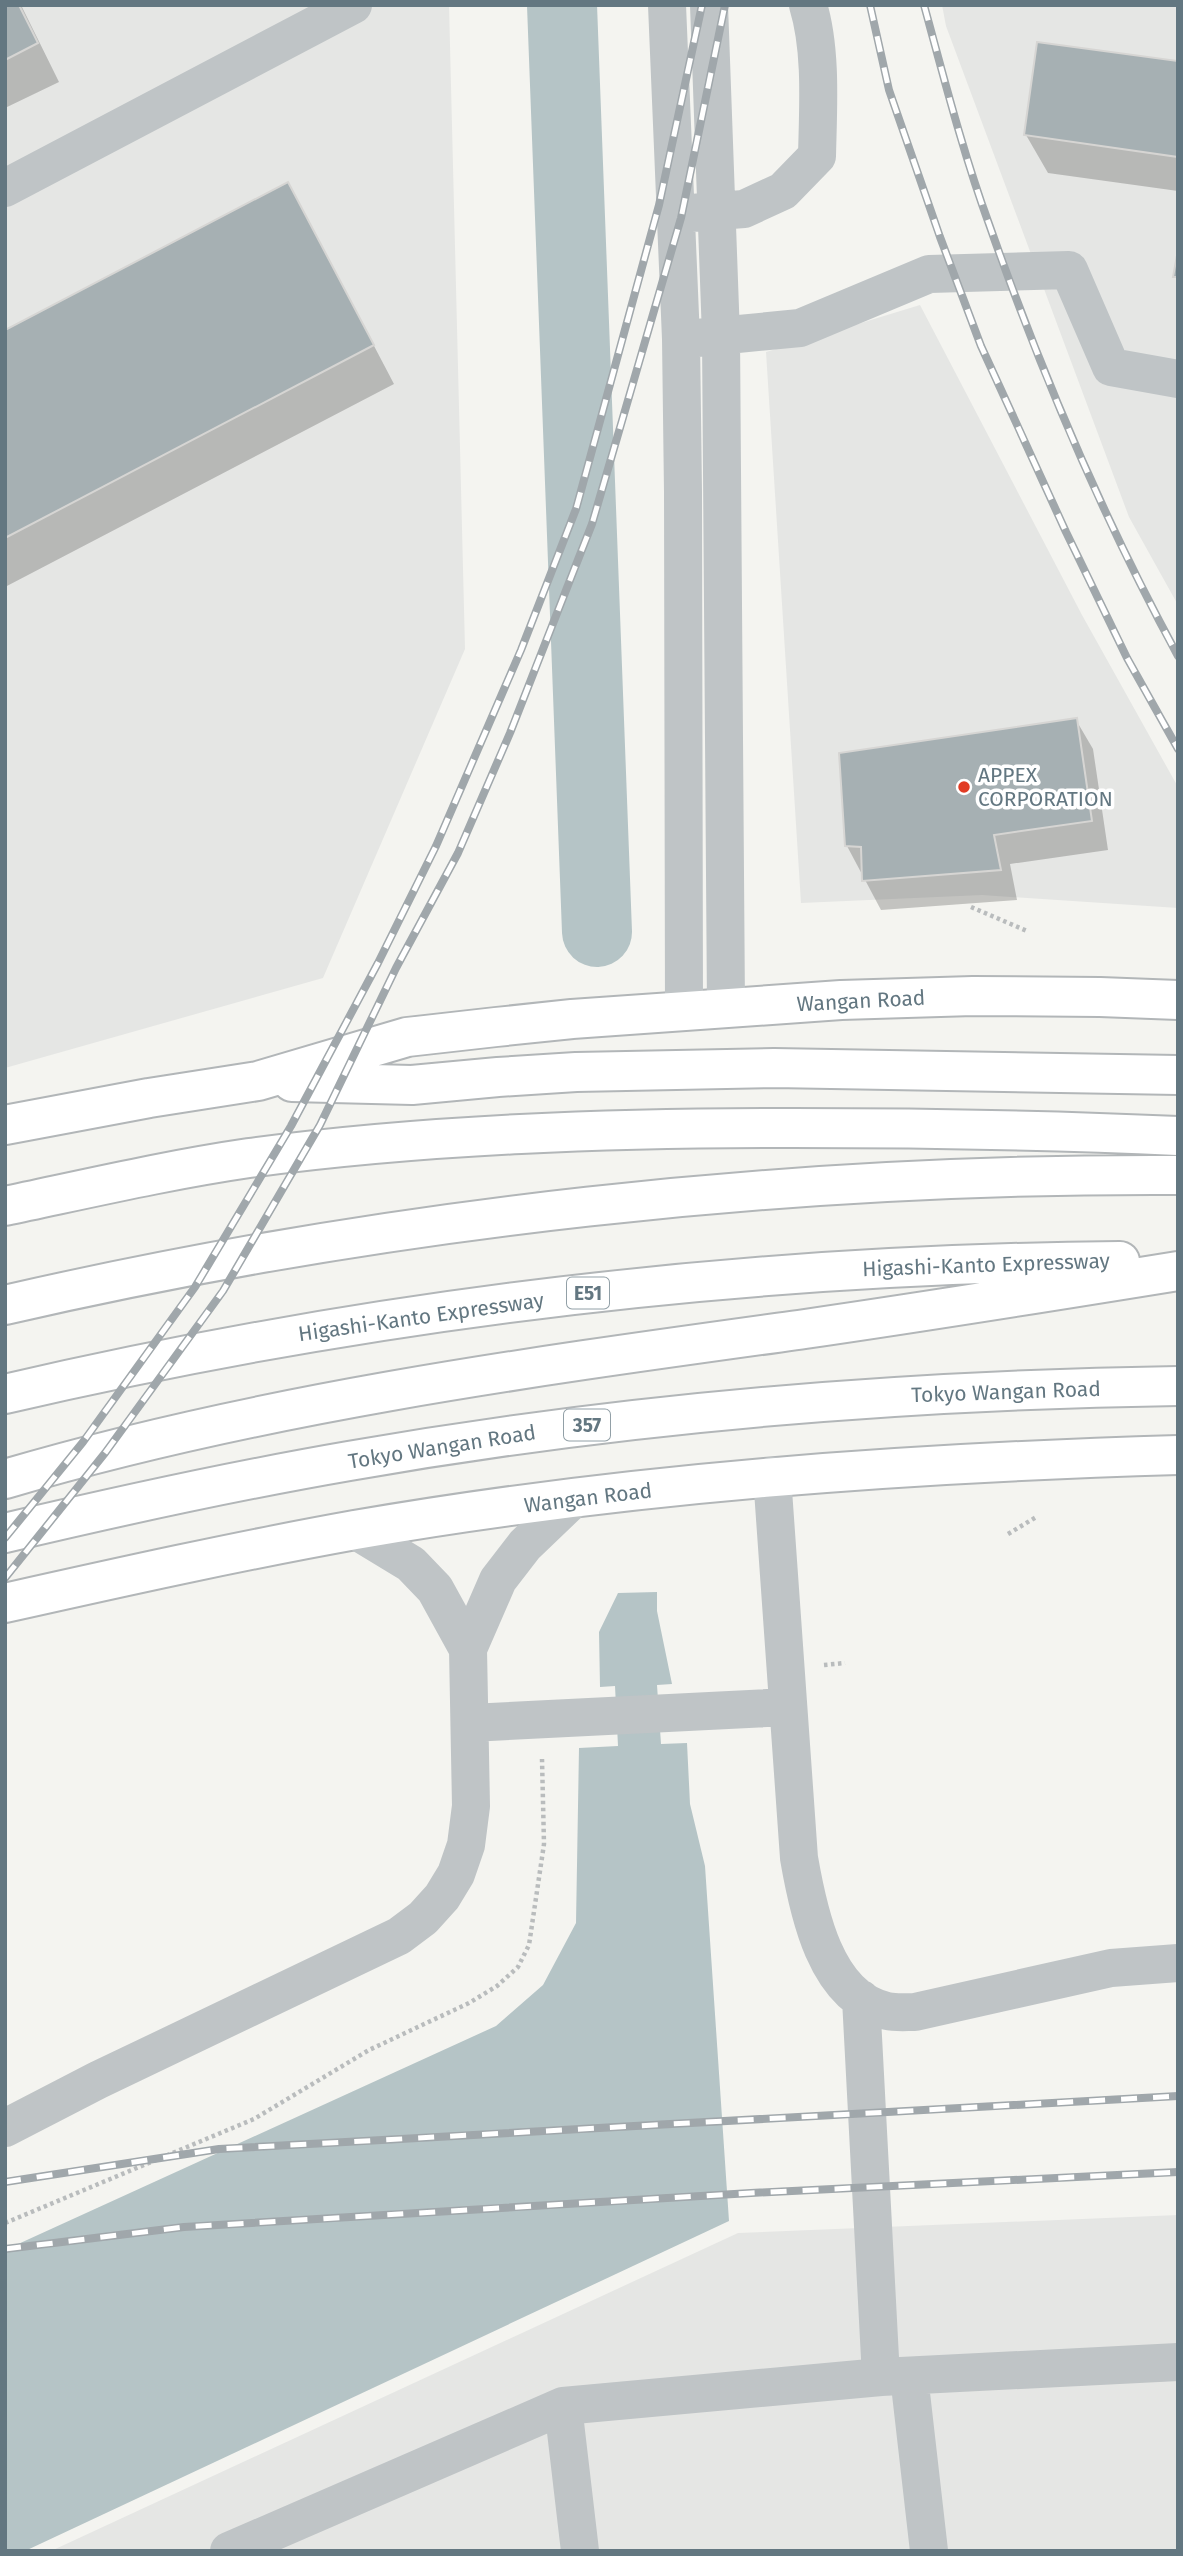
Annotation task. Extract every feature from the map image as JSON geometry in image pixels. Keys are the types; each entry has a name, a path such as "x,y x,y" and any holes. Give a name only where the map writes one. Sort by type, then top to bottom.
{"highway":[{"name":"Wangan Road","path":"258,1081 407,1037 572,1019 841,1000 973,996 1178,1000"},
{"path":"5,1125 258,1081 412,1085 576,1072 775,1068 1178,1075"},
{"path":"5,1206 247,1159 448,1138 596,1130 710,1128 1043,1129 1178,1136"},
{"path":"5,1305 313,1245 575,1209 882,1183 1178,1175"},
{"name":"Higashi-Kanto Expressway","path":"5,1394 190,1354 328,1329 588,1293 723,1279 886,1267 1009,1262 1178,1261"},
{"path":"5,1479 153,1439 379,1394 669,1347 886,1317 1178,1271"},
{"name":"Tokyo Wangan Road","path":"5,1533 213,1486 336,1463 603,1423 897,1396 1178,1386"},
{"name":"Wangan Road","path":"5,1603 355,1530 572,1500 772,1476 1018,1460 1178,1455"}],"street":[{"path":"5,188 353,5"},
{"path":"667,5 681,340 684,1011"},
{"path":"709,5 721,336 726,1008"},
{"path":"675,214 744,209 783,191 817,156 818,98 813,20 808,5"},
{"path":"681,340 800,328 929,274 1069,270 1111,367 1178,379"},
{"path":"772,1476 795,1822 805,1895 826,1956 842,1981 861,1999 886,2011 915,2012 1111,1968 1178,1963"},
{"path":"5,2128 110,2074 399,1936 423,1918 442,1897 456,1874 466,1844 471,1806 468,1649 498,1580 525,1545 572,1500"},
{"path":"355,1530 411,1564 435,1589 468,1649"},
{"path":"470,1723 788,1707"},
{"path":"1111,1968 1178,1980"},
{"path":"861,1999 895,2377 929,2551"},
{"path":"229,2551 564,2406 895,2377 1178,2362"},
{"path":"564,2406 580,2551"}],"path":[{"path":"971,907 1027,931"},
{"path":"1007,1534 1038,1516"},
{"path":"5,2222 254,2119 369,2050 469,2003 504,1979 517,1966 529,1945 536,1909 544,1843 542,1720"}],"shaded area":[{"path":"5,5 449,5 465,649 323,978 5,1068"},
{"path":"942,5 1178,5 1178,605 1129,517 946,26"},
{"path":"920,305 1082,615 1178,787 1178,908 982,895 801,903 766,352"},
{"path":"657,1592 657,1611 672,1684 657,1685 661,1744 687,1743 690,1804 705,1866 729,2221 25,2551 5,2551 5,2250 496,2026 543,1985 576,1923 579,1748 618,1746 615,1686 600,1687 599,1632 618,1593"},
{"path":"1178,2215 1178,2551 51,2551 738,2233"}],"building":[{"path":"5,5 19,5 38,43 5,60"},
{"path":"1037,42 1178,61 1178,157 1024,135"},
{"path":"288,182 374,345 5,538 5,330"},
{"path":"1178,250 1178,277 1173,277"},
{"name":"APPEX CORPORATION","path":"1077,718 1092,821 994,835 1001,870 862,881 861,847 845,846 839,753"}],"waterway":[{"path":"562,5 597,932"}],"railway":[{"path":"5,1538 83,1442 195,1287 291,1126 378,963 436,846 521,650 576,509 659,205 702,5"},
{"path":"5,1578 105,1453 223,1291 320,1125 396,968 458,853 510,733 592,524 681,218 725,5"},
{"path":"870,5 889,90 981,346 1127,658 1178,749"},
{"path":"924,5 971,170 1030,335 1099,498 1178,656"},
{"path":"5,2182 219,2149 1178,2096"},
{"path":"5,2249 184,2227 751,2193 1178,2172"}],"place":[{"name":"APPEX CORPORATION","path":"964,787"}]}
